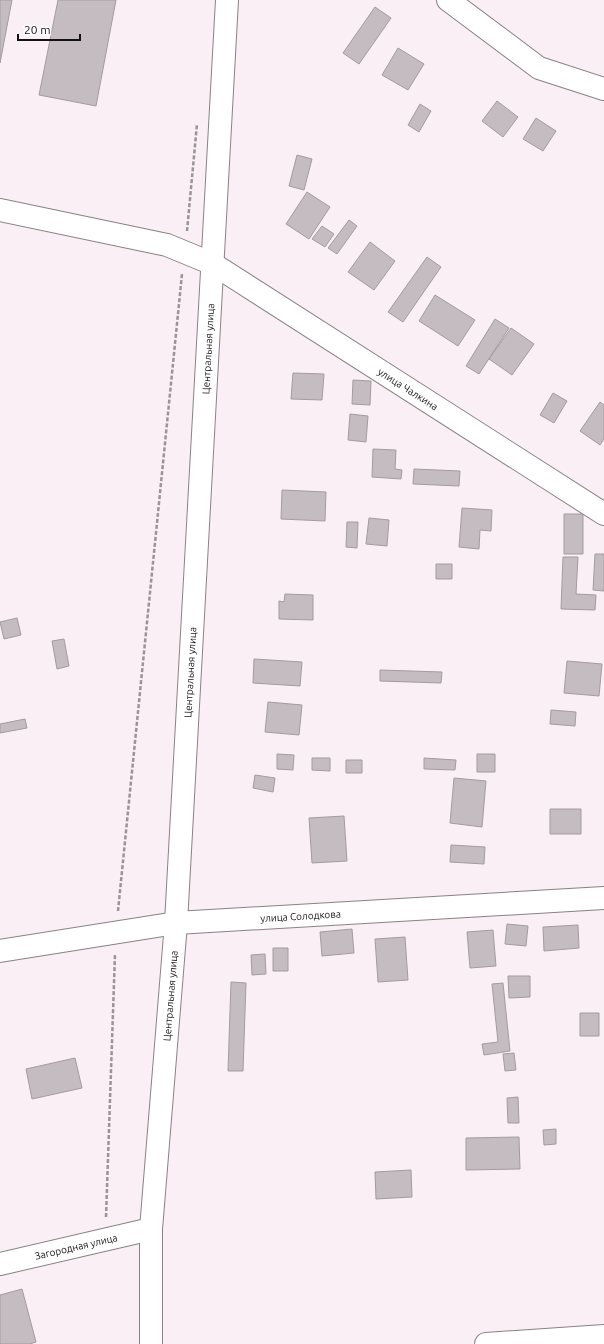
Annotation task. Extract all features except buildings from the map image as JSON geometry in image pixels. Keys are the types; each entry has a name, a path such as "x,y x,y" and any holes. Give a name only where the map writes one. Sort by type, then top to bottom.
{"street":[{"name":"Центральная улица","path":"150,1344 151,1229 176,923 227,0"},
{"path":"448,0 539,68 604,88"},
{"name":"улица Чалкина","path":"0,210 167,244 212,264 604,514"},
{"name":"улица Солодкова","path":"0,951 176,923 604,898"},
{"name":"Загородная улица","path":"0,1264 151,1229"},
{"path":"486,1344 604,1336"}],"path":[{"path":"106,1240 116,932 185,252 197,118"}]}
